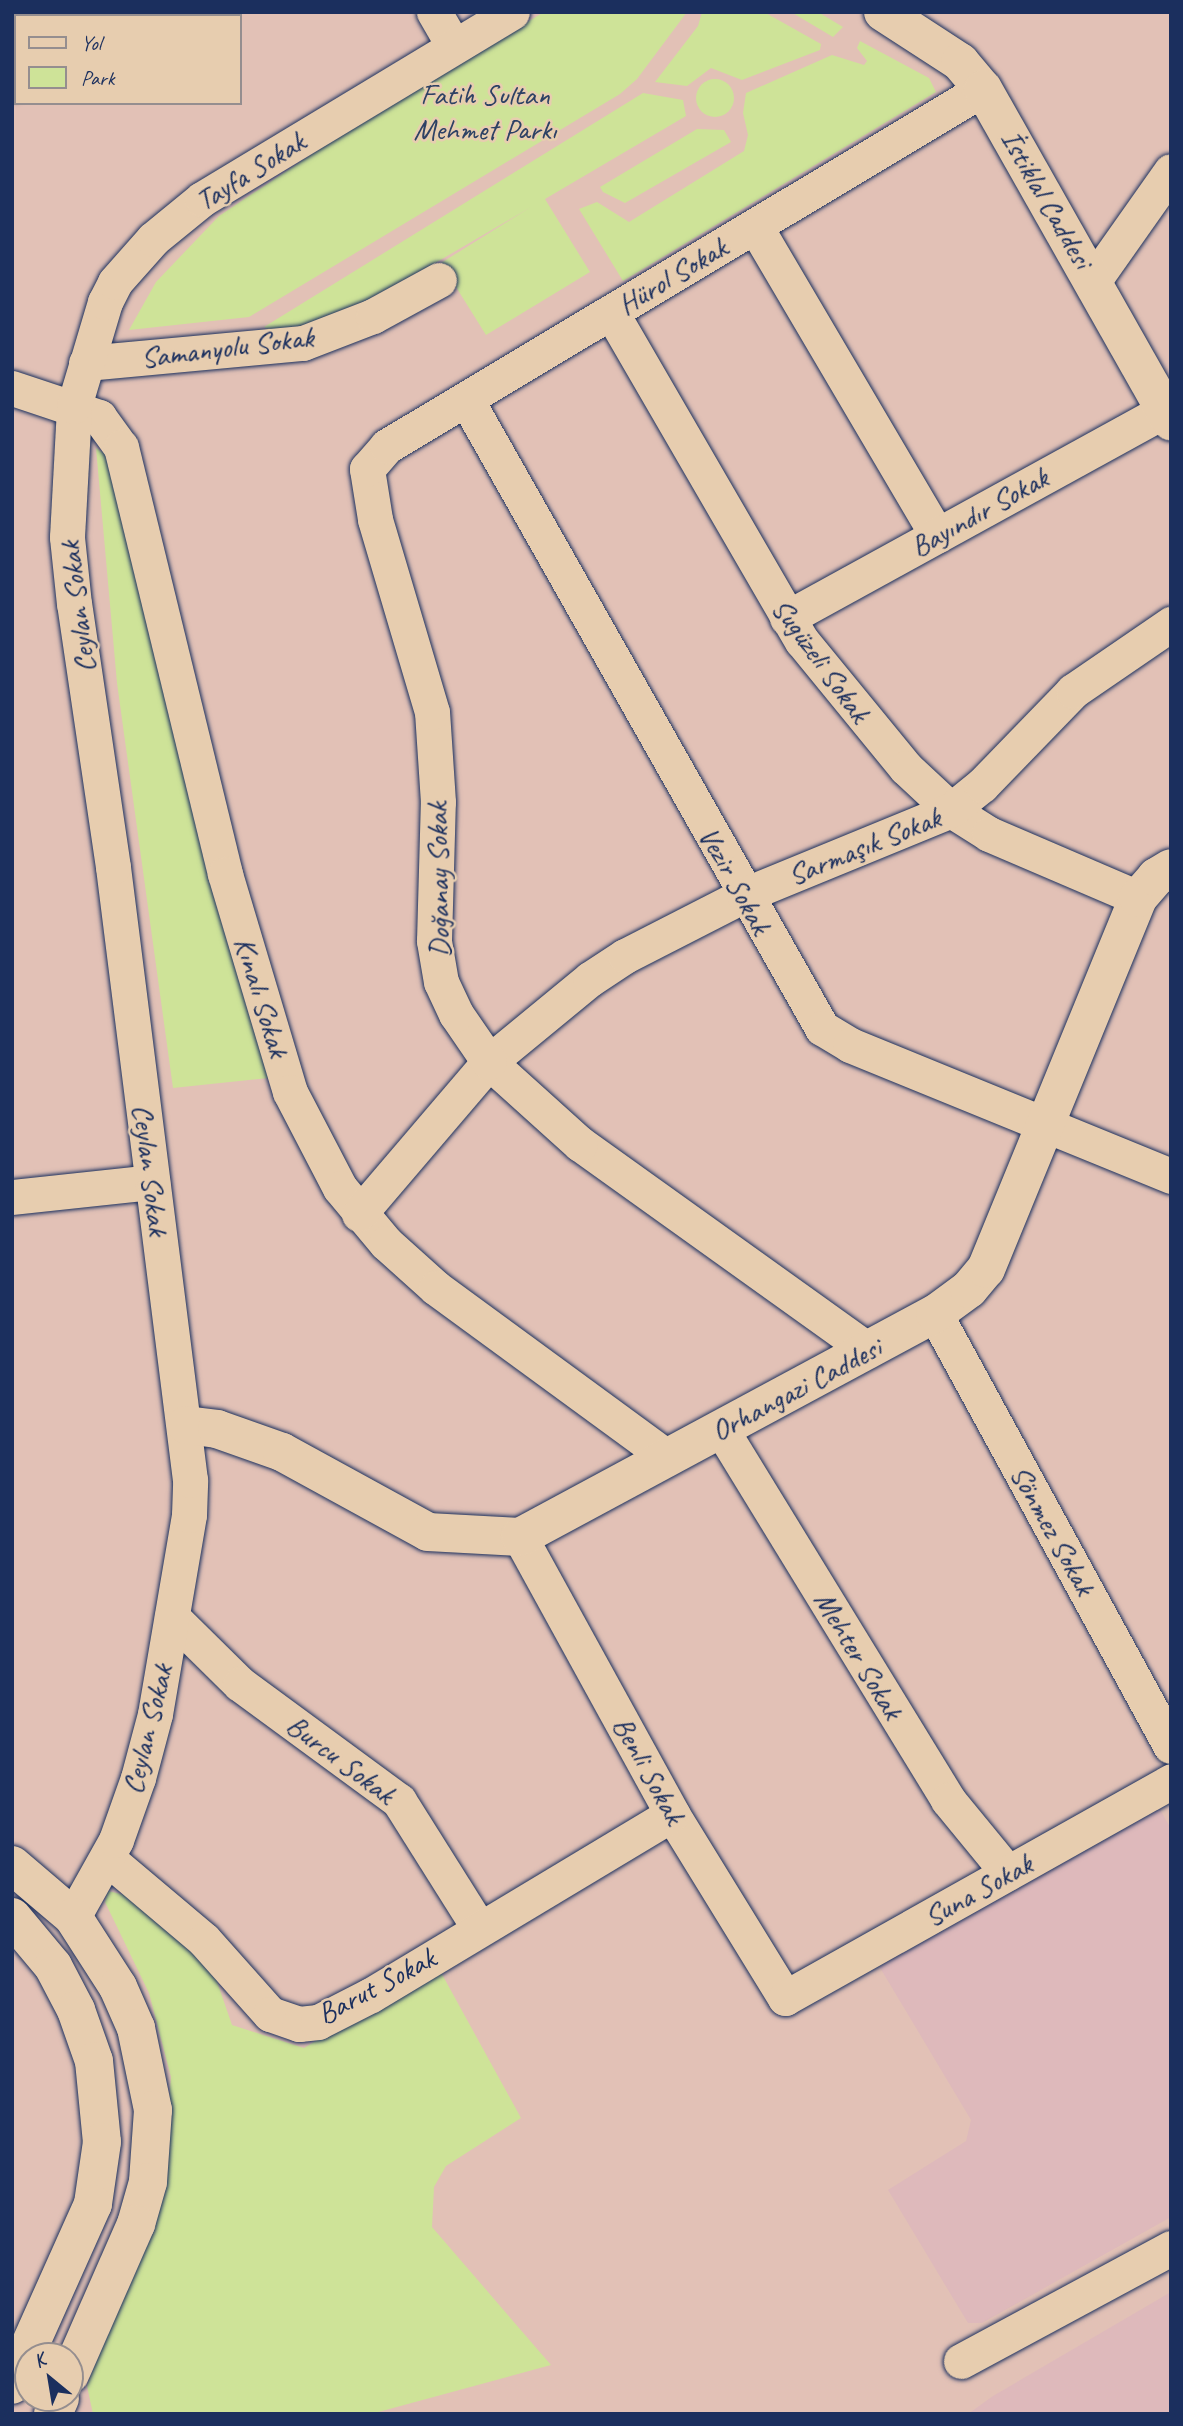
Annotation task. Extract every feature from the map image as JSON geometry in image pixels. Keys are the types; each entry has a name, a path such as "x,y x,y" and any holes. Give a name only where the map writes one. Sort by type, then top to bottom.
{"street":[{"path":"434,12 453,45"},
{"name":"Tayfa Sokak","path":"74,405 86,363 116,282 153,239 202,199 453,45 512,12"},
{"name":"İstiklal Caddesi","path":"883,12 960,62 983,89 1169,413"},
{"name":"Hürol Sokak","path":"367,469 387,446 983,89"},
{"path":"1094,280 1171,171"},
{"path":"755,226 937,535"},
{"name":"Samanyolu Sokak","path":"86,363 303,343 373,316 439,280"},
{"name":"Sugüzeli Sokak","path":"611,312 787,618 856,712 951,810 1030,854 1138,898"},
{"path":"12,388 74,405"},
{"name":"Vezir Sokak","path":"466,399 744,895 815,1018 831,1036 1171,1176"},
{"name":"Ceylan Sokak","path":"73,1917 107,1858 141,1766 172,1617 189,1515 186,1424 67,537 74,405"},
{"name":"Kınalı Sokak","path":"74,405 99,417 110,429 129,471 143,548 212,825 290,1092 318,1152 359,1214 436,1288 667,1457"},
{"name":"Bayındır Sokak","path":"787,618 937,535 1169,413"},
{"name":"Doğanay Sokak","path":"367,469 379,531 432,712 438,802 434,941 441,982 456,1014 489,1062 608,1167 868,1350"},
{"name":"Sarmaşık Sokak","path":"359,1214 489,1062 625,956 744,895 951,810 982,785 1073,691 1171,624"},
{"name":"Orhangazi Caddesi","path":"520,1537 935,1314 969,1289 986,1269 1138,898 1156,877 1171,868"},
{"path":"12,1197 152,1182"},
{"name":"Sönmez Sokak","path":"935,1314 1171,1746"},
{"path":"186,1424 218,1429 282,1452 428,1532 520,1537"},
{"name":"Mehter Sokak","path":"721,1429 948,1800 1008,1873"},
{"name":"Benli Sokak","path":"520,1537 672,1814 785,1998"},
{"name":"Burcu Sokak","path":"172,1617 240,1684 399,1801 480,1928"},
{"name":"Suna Sokak","path":"785,1998 1171,1781"},
{"name":"Barut Sokak","path":"107,1858 204,1940 270,2014 299,2024 318,2022 341,2011 672,1814"},
{"path":"12,1865 73,1917 97,1950 127,2008 153,2110 148,2182 136,2224 84,2342"},
{"path":"12,1917 52,1966 76,2010 94,2061 102,2142 93,2204 12,2385"},
{"path":"961,2361 1171,2248"}],"shaded area":[{"path":"1158,1806 1171,1829 1171,2217 982,2323 968,2323 888,2190 966,2141 971,2120 879,1966"},
{"path":"1171,2292 1171,2414 968,2414 993,2396"}],"green space":[{"name":"Fatih Sultan Mehmet Parkı","path":"544,12 687,12 637,79 620,94 249,317 129,330 156,282 219,216 333,140"},
{"path":"702,12 764,12 821,44 820,50 742,80 711,68 687,86 655,82 698,26"},
{"path":"791,12 818,12 843,27 833,37"},
{"path":"860,41 929,78 936,92 623,281 579,209 597,202 629,222 744,151 748,135 743,113 746,93 832,55 864,65 867,61 857,48"},
{"path":"715,79 728,85 734,98 728,111 715,117 702,111 696,98 702,85"},
{"path":"643,93 683,100 686,116 545,199 590,272 486,335 441,263 531,207 365,304 302,330 272,332 264,327"},
{"path":"697,129 724,130 731,142 625,203 603,192 600,187"},
{"path":"96,448 107,455 268,1078 173,1088 117,683"},
{"path":"108,1891 134,1897 213,1970 232,2025 304,2048 438,1967 521,2118 446,2166 434,2187 432,2227 551,2365 371,2414 93,2414 87,2386 163,2177 171,2077 149,1993 105,1902"}]}
